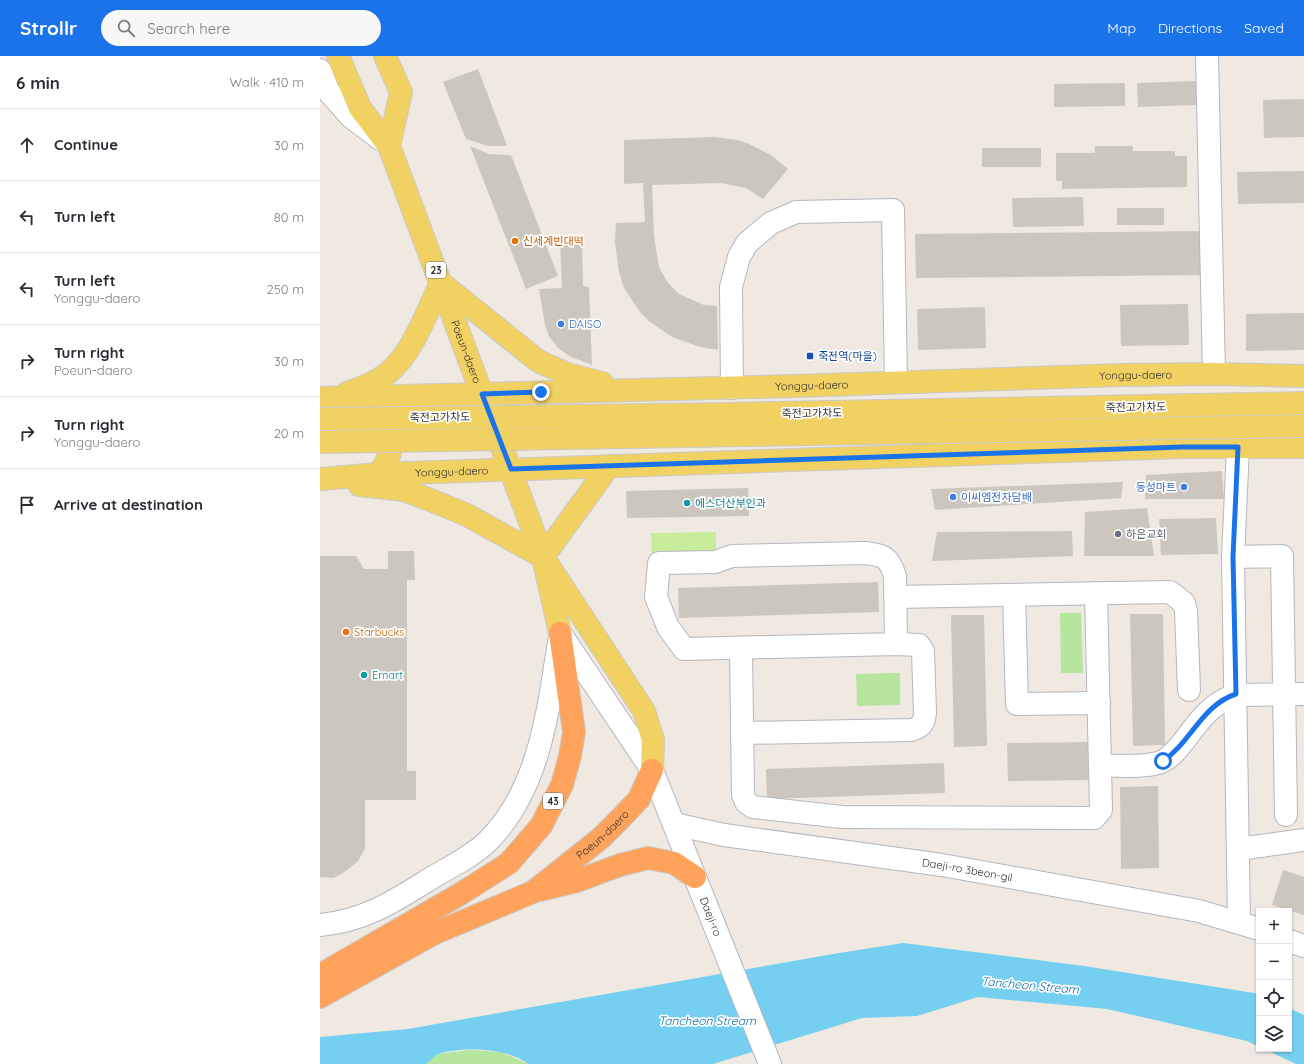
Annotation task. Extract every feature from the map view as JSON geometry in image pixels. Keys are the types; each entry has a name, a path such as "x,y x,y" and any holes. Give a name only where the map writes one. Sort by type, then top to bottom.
{"highway":[{"name":"Poeun-daero","path":"320,996 431,923 509,863 541,826 562,785 570,756 574,732 560,633"},
{"name":"Poeun-daero","path":"320,975 431,923 533,892 601,838 620,819 639,799 652,770"},
{"path":"533,892 577,881 620,865 648,858 674,863 697,881"}],"main road":[{"name":"Poeun-daero","path":"338,56 360,108 389,146 543,557 560,633"},
{"path":"385,56 400,92 389,146"},
{"path":"326,398 368,386 388,373 402,358 413,340 441,283 538,361 567,374 628,390"},
{"name":"Yonggu-daero","path":"326,398 1214,374 1304,376"},
{"path":"364,397 378,407 386,417 392,432 392,450 386,464 378,474"},
{"name":"죽전고가차도","path":"320,419 745,414 1304,403"},
{"name":"죽전고가차도","path":"320,442 1304,426"},
{"name":"Yonggu-daero","path":"320,480 378,474 511,469 1182,447 1304,447"},
{"path":"320,480 404,490 467,515 543,557 609,466"},
{"name":"Poeun-daero","path":"543,557 644,711 653,740 652,770"}],"street":[{"path":"1207,56 1214,374"},
{"path":"320,70 328,91 351,117 389,146"},
{"path":"732,388 730,303 731,287 739,257 747,243 771,223 783,216 796,212 893,210 896,382"},
{"path":"1238,447 1233,557 1239,848 1249,925"},
{"path":"742,733 911,730 919,728 924,721 923,651 919,645 910,643 896,644 684,649 668,627 656,597 659,563 715,562 732,556 865,553 878,555 886,558 892,566 895,576 896,644"},
{"path":"1233,557 1282,556 1294,694 1286,815"},
{"path":"896,597 1170,592 1184,603 1186,611 1189,690"},
{"path":"741,648 742,795 746,802 753,807 842,817 1094,818 1101,810 1096,593"},
{"path":"1014,595 1017,704 1099,703"},
{"path":"320,925 332,924 375,912 399,899 469,855 488,841 510,815 534,766 550,700 560,633"},
{"name":"Daeji-ro","path":"560,633 652,770 770,1064"},
{"path":"1100,766 1152,764 1163,761 1172,755 1215,704 1236,694 1294,694"},
{"name":"Daeji-ro 3beon-gil","path":"674,824 724,835 942,865 1199,911 1249,925"},
{"path":"1239,848 1304,840"},
{"path":"1292,942 1304,946"}],"green space":[{"path":"716,532 716,558 652,560 651,533"},
{"path":"1060,613 1081,613 1083,673 1061,673"},
{"path":"900,673 900,705 857,706 856,674"},
{"path":"470,1050 501,1052 528,1064 426,1064 437,1054"}],"water":[{"name":"Tancheon Stream","path":"903,943 1084,966 1254,993 1256,994 1256,1046 1247,1041 1107,1009 978,997 917,1016 862,1018 713,1064 528,1064 520,1059 498,1052 472,1049 448,1051 438,1054 426,1064 320,1064 320,1037 408,1029"},
{"path":"1292,1009 1304,1015 1304,1064 1296,1064 1270,1052 1292,1052"}],"building":[{"path":"478,69 507,146 488,146 466,139 443,82"},
{"path":"1196,81 1196,105 1138,107 1137,83"},
{"path":"1125,83 1125,106 1054,107 1054,84"},
{"path":"1304,99 1304,137 1264,138 1263,100"},
{"path":"714,137 738,140 749,144 771,155 788,169 763,199 746,188 720,183 652,185 654,236 659,267 668,283 679,294 704,305 717,306 718,350 700,347 672,337 650,322 640,312 624,288 619,272 615,242 616,223 645,222 643,183 624,184 624,140"},
{"path":"470,146 489,154 511,155 558,276 526,289"},
{"path":"1095,146 1133,146 1133,151 1175,151 1175,156 1187,156 1187,187 1062,189 1062,181 1056,181 1056,153 1095,153"},
{"path":"982,148 1041,148 1041,167 982,167"},
{"path":"1304,171 1304,203 1238,204 1237,172"},
{"path":"1083,197 1084,226 1013,227 1012,198"},
{"path":"1117,208 1164,208 1164,225 1117,225"},
{"path":"1202,231 1203,275 916,278 915,234"},
{"path":"582,240 583,286 589,287 592,365 571,357 558,348 549,336 545,325 539,289 562,288 560,241"},
{"path":"1188,304 1189,345 1121,346 1120,305"},
{"path":"985,307 986,348 918,350 917,309"},
{"path":"1304,313 1304,350 1246,351 1246,314"},
{"name":"동성마트","path":"1222,471 1224,499 1145,499 1146,475"},
{"path":"1123,482 1121,498 935,510 931,489"},
{"name":"에스더산부인과","path":"748,488 749,516 627,518 626,491"},
{"name":"하은교회","path":"1147,508 1154,556 1084,556 1085,512"},
{"path":"1216,518 1218,554 1161,555 1159,519"},
{"path":"1072,531 1073,556 932,561 937,532"},
{"name":"Emart","path":"388,551 414,551 415,580 407,580 407,771 416,771 416,800 365,800 365,849 358,861 343,873 333,878 320,877 320,556 356,556 364,569 388,569"},
{"path":"878,582 879,612 679,618 678,588"},
{"path":"1130,614 1163,614 1165,745 1133,746"},
{"path":"951,615 984,615 987,746 954,747"},
{"path":"1088,742 1089,780 1008,781 1007,743"},
{"path":"944,763 945,793 767,799 766,769"},
{"path":"1158,786 1159,868 1121,869 1120,787"},
{"path":"1283,870 1304,877 1304,915 1292,911 1292,908 1282,908 1272,905"}],"place":[{"name":"신세계빈대떡","path":"515,241"},
{"name":"DAISO","path":"561,324"},
{"name":"죽전역(마을)","path":"810,356"},
{"name":"동성마트","path":"1184,487"},
{"name":"이씨엠전자담배","path":"953,497"},
{"name":"에스더산부인과","path":"687,503"},
{"name":"하은교회","path":"1118,534"},
{"name":"Starbucks","path":"346,632"},
{"name":"Emart","path":"364,675"}],"route":[{"path":"541,392 482,394 511,469 1182,447 1238,447 1233,557 1236,694 1215,704 1172,755 1163,761"}]}
